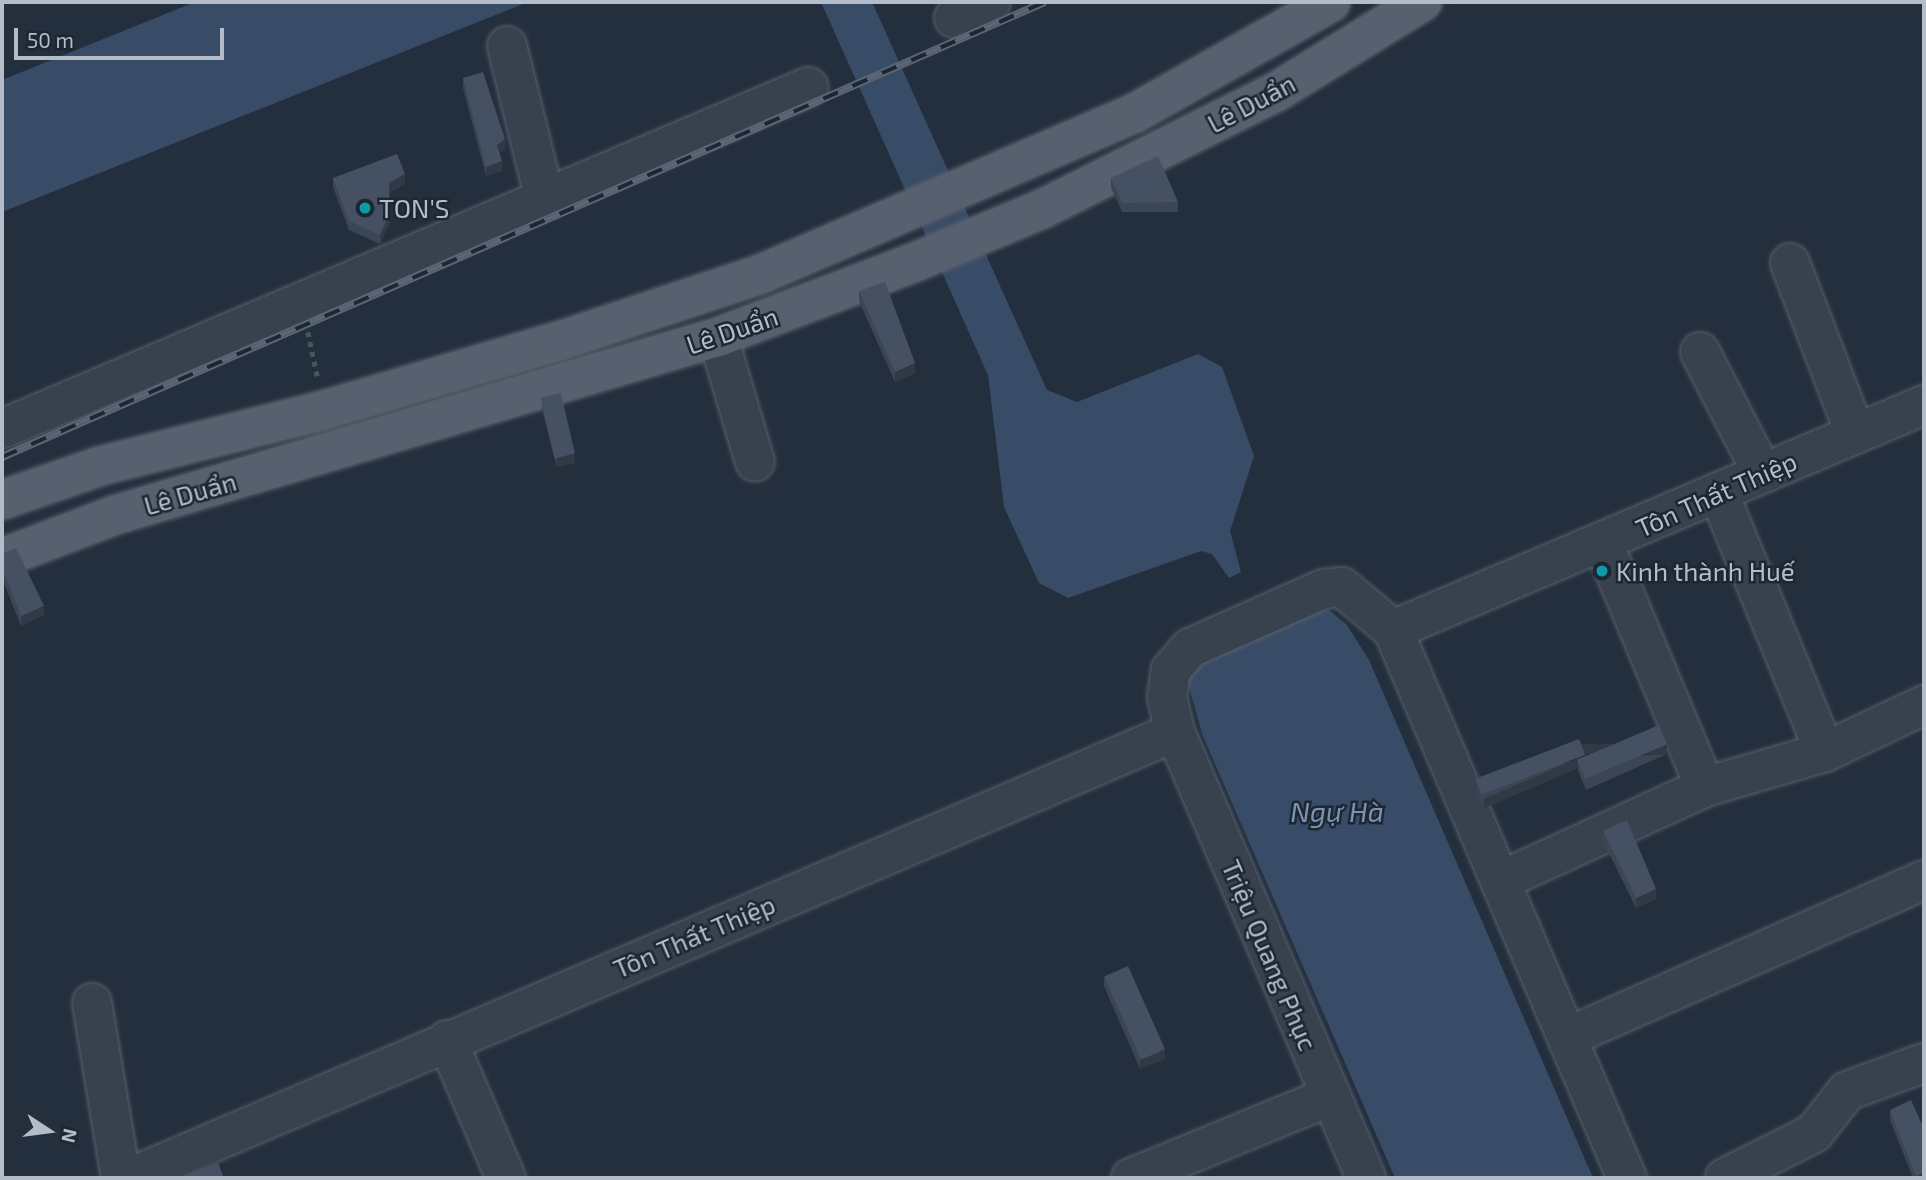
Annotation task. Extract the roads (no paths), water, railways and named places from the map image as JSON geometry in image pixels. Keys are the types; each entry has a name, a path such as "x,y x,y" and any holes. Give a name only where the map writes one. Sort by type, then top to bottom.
{"main road":[{"name":"Lê Duẩn","path":"2,500 100,466 324,410 761,274 1023,158 1135,113 1331,2"},
{"name":"Lê Duẩn","path":"2,558 116,515 718,337 912,264 1042,208 1276,92 1422,2"},
{"path":"100,466 116,515"}],"street":[{"path":"954,18 991,2"},
{"path":"508,46 545,198"},
{"path":"2,429 392,246 545,198 808,87"},
{"path":"1790,263 1854,433"},
{"path":"718,337 755,462"},
{"path":"1700,352 1762,472"},
{"name":"Tôn Thất Thiệp","path":"1393,630 1719,494 1762,472 1854,433 1924,406"},
{"path":"1719,494 1825,752"},
{"path":"1603,543 1705,787"},
{"path":"1175,732 1167,697 1171,670 1190,648 1323,589 1342,587 1393,630 1627,1178"},
{"path":"1500,881 1705,787 1825,752 1924,705"},
{"name":"Tôn Thất Thiệp","path":"129,1178 447,1040 1175,732"},
{"name":"Triệu Quang Phục","path":"1175,732 1366,1178"},
{"path":"1568,1037 1924,880"},
{"path":"92,1003 121,1178"},
{"path":"447,1040 506,1178"},
{"path":"1725,1178 1814,1133 1847,1091 1924,1063"},
{"path":"1131,1178 1331,1096"}],"water":[{"path":"195,2 528,2 2,212 2,80"},
{"path":"821,2 872,2 1047,390 1077,402 1198,354 1222,367 1254,456 1230,531 1241,572 1229,578 1212,554 1201,551 1068,598 1039,583 1004,507 988,375"},
{"name":"Ngự Hà","path":"1311,610 1329,610 1347,625 1369,660 1593,1178 1395,1178 1202,734 1186,676 1198,657"}],"railway":[{"path":"2,457 1045,2"}],"place":[{"name":"TON'S","path":"365,208"},
{"name":"Kinh thành Huế","path":"1602,571"}]}
